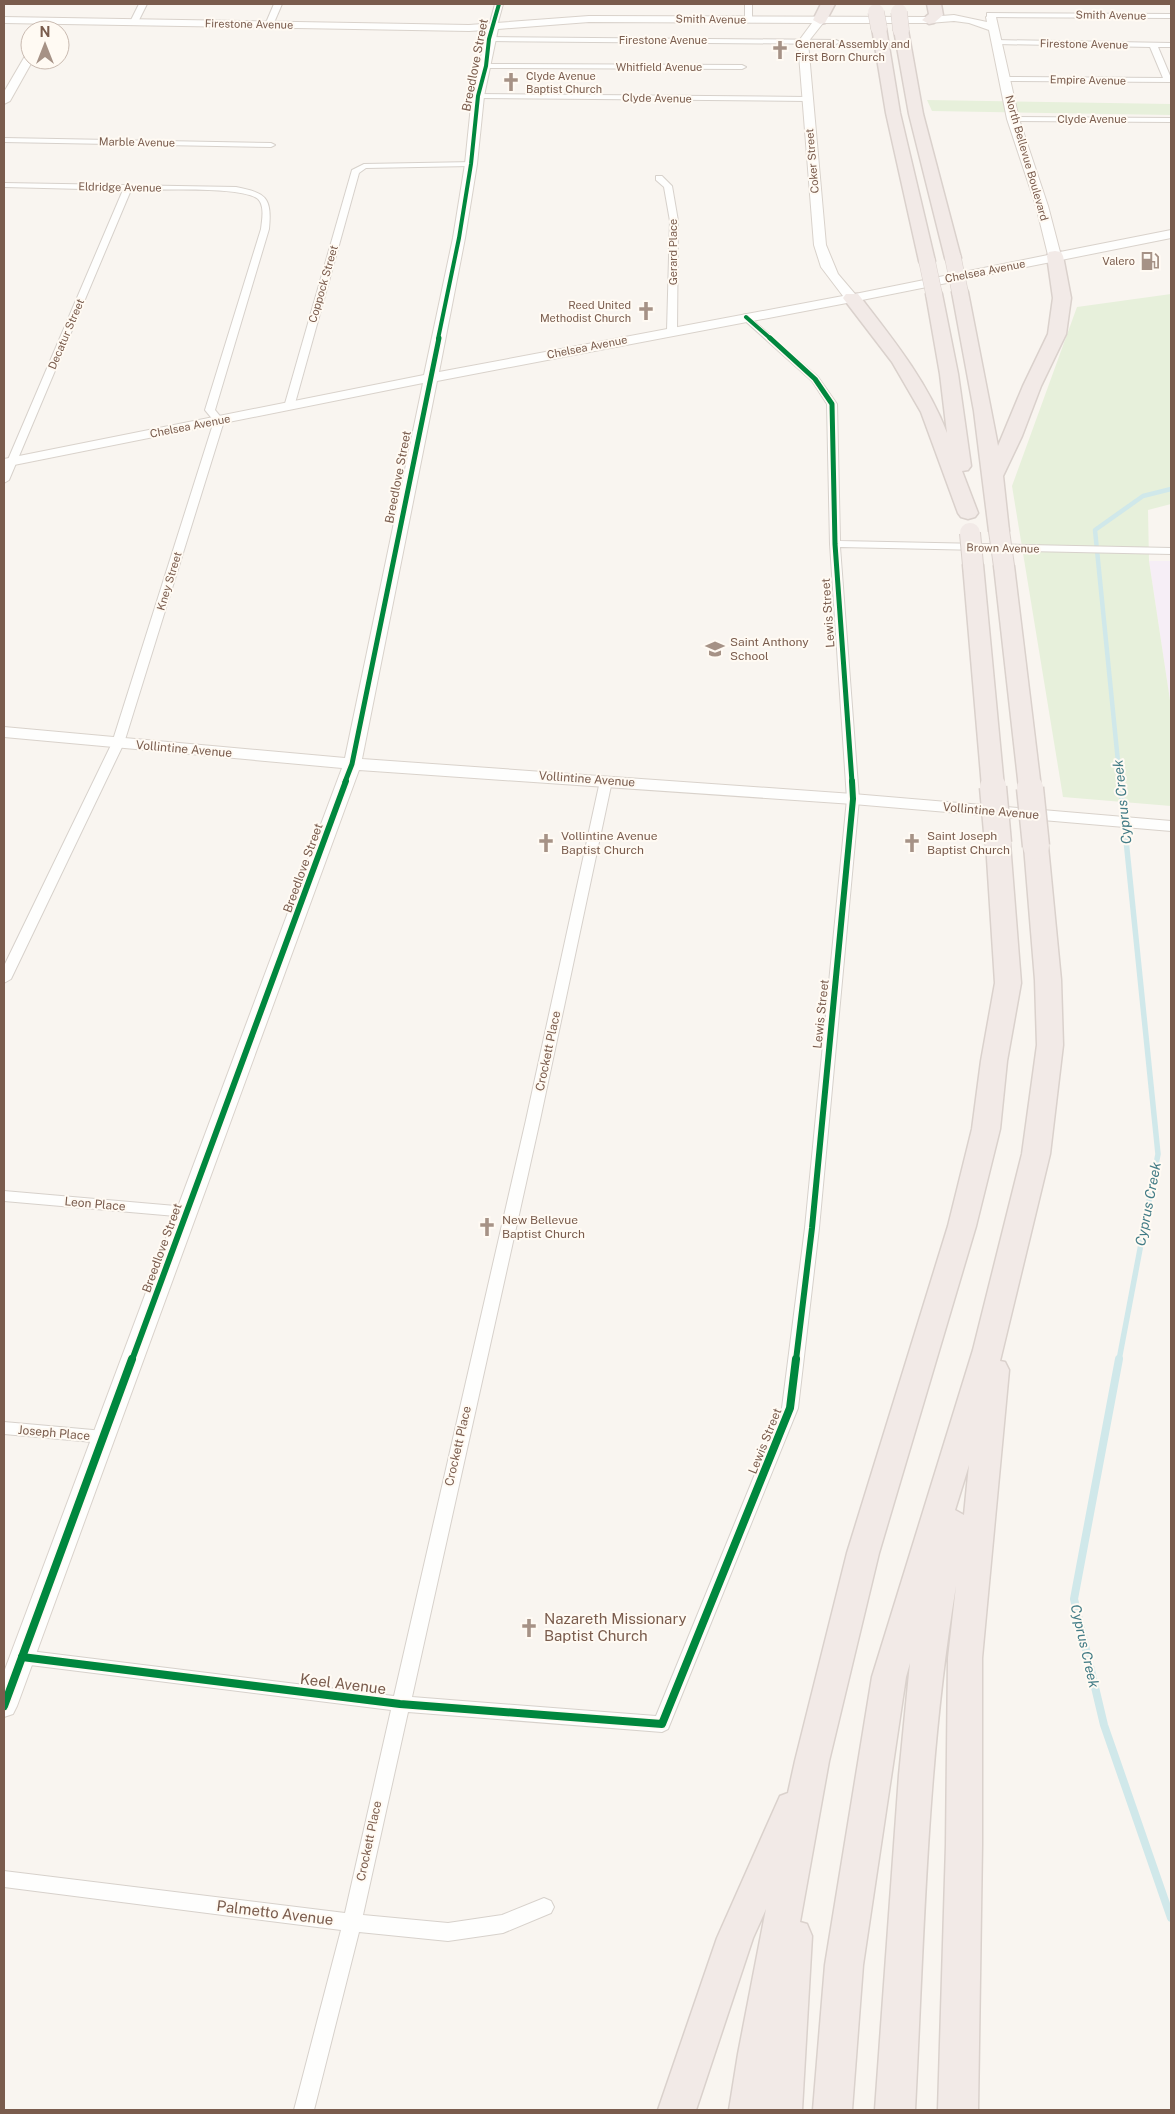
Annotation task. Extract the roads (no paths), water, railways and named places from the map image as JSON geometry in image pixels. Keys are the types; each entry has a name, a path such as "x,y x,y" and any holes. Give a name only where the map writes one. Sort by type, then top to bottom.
{"highway":[{"path":"820,20 828,4"},
{"path":"928,20 936,15 934,4"},
{"path":"749,2110 812,1761 863,1553 962,1226 986,1129 994,1061 1008,983 998,843 968,513 949,374 927,261 893,113 876,8"},
{"path":"832,2110 844,1965 889,1677 1001,1302 1036,1154 1050,1045 1048,980 1036,846 994,474 978,374 953,258 916,114 899,8"},
{"path":"994,474 1013,436 1032,386 1057,334 1062,298 1055,256"},
{"path":"852,298 900,361 930,412 968,513"},
{"path":"958,2110 964,1855 965,1658 1001,1302"},
{"path":"895,2110 916,1775 928,1652 959,1481 988,1350"},
{"path":"678,2110 736,1938 812,1761"},
{"path":"782,2110 802,1808"}],"main road":[{"path":"498,8 512,18 538,22"},
{"name":"Smith Avenue","path":"491,33 538,22 612,18 749,20 988,19"},
{"name":"Smith Avenue","path":"928,20 940,23 988,19"},
{"name":"North Bellevue Boulevard","path":"988,19 997,42 1013,118 1042,206 1055,256"},
{"name":"Firestone Avenue","path":"4,20 20,22"},
{"path":"791,20 803,42 820,20"},
{"name":"Firestone Avenue","path":"70,25 134,22 416,27 426,30 491,33"},
{"name":"Breedlove Street","path":"4,1706 352,764 459,238 471,164 478,96 486,66 491,33"},
{"name":"Coker Street","path":"803,42 806,100 820,245 824,263 840,286 852,298"},
{"path":"4,101 22,70"},
{"name":"Chelsea Avenue","path":"8,462 1171,234"},
{"name":"Vollintine Avenue","path":"4,732 352,764 606,781 1164,826"}],"street":[{"path":"134,22 143,4"},
{"path":"269,25 278,4"},
{"path":"748,4 749,20"},
{"name":"Breedlove Street","path":"491,33 498,8"},
{"name":"Smith Avenue","path":"988,19 1171,16"},
{"name":"Firestone Avenue","path":"491,33 836,42"},
{"name":"Firestone Avenue","path":"997,42 1171,45"},
{"path":"1153,45 1170,80"},
{"name":"Whitfield Avenue","path":"486,66 742,67"},
{"name":"Empire Avenue","path":"1005,79 1170,80"},
{"name":"Clyde Avenue","path":"478,96 806,100"},
{"name":"Clyde Avenue","path":"1013,118 1171,120"},
{"name":"Marble Avenue","path":"4,140 271,145"},
{"name":"Coppock Street","path":"289,407 355,172 364,166 471,164"},
{"name":"Gerard Place","path":"659,178 668,186 674,221 672,331"},
{"name":"Eldridge Avenue","path":"4,185 236,189 255,193 264,201 267,211 265,229 210,410 219,421"},
{"name":"Decatur Street","path":"4,480 8,462 128,187"},
{"name":"Lewis Street","path":"662,1724 790,1408 812,1228 853,800 835,544 832,404 815,379 746,317"},
{"name":"Kney Street","path":"4,979 118,743 219,421"},
{"name":"Brown Avenue","path":"835,544 1171,551"},
{"name":"Crockett Place","path":"304,2110 352,1923 533,1120 606,781"},
{"name":"Leon Place","path":"4,1196 187,1212"},
{"name":"Joseph Place","path":"4,1428 104,1437"},
{"name":"Keel Avenue","path":"22,1657 400,1704 662,1724"},
{"name":"Palmetto Avenue","path":"4,1880 352,1923 448,1932 503,1924 544,1907"}],"waterway":[{"name":"Cyprus Creek","path":"1120,782 1095,530 1143,496 1171,489"},
{"name":"Cyprus Creek","path":"1119,1360 1158,1154 1120,781"},
{"name":"Cyprus Creek","path":"1119,1359 1074,1599 1104,1725 1171,1918"}],"place":[{"name":"General Assembly and First Born Church","path":"780,50"},
{"name":"Clyde Avenue Baptist Church","path":"511,82"},
{"name":"Valero","path":"1150,261"},
{"name":"Reed United Methodist Church","path":"646,311"},
{"name":"Saint Anthony School","path":"715,649"},
{"name":"Vollintine Avenue Baptist Church","path":"546,843"},
{"name":"Saint Joseph Baptist Church","path":"912,843"},
{"name":"New Bellevue Baptist Church","path":"487,1227"},
{"name":"Nazareth Missionary Baptist Church","path":"529,1628"}]}
